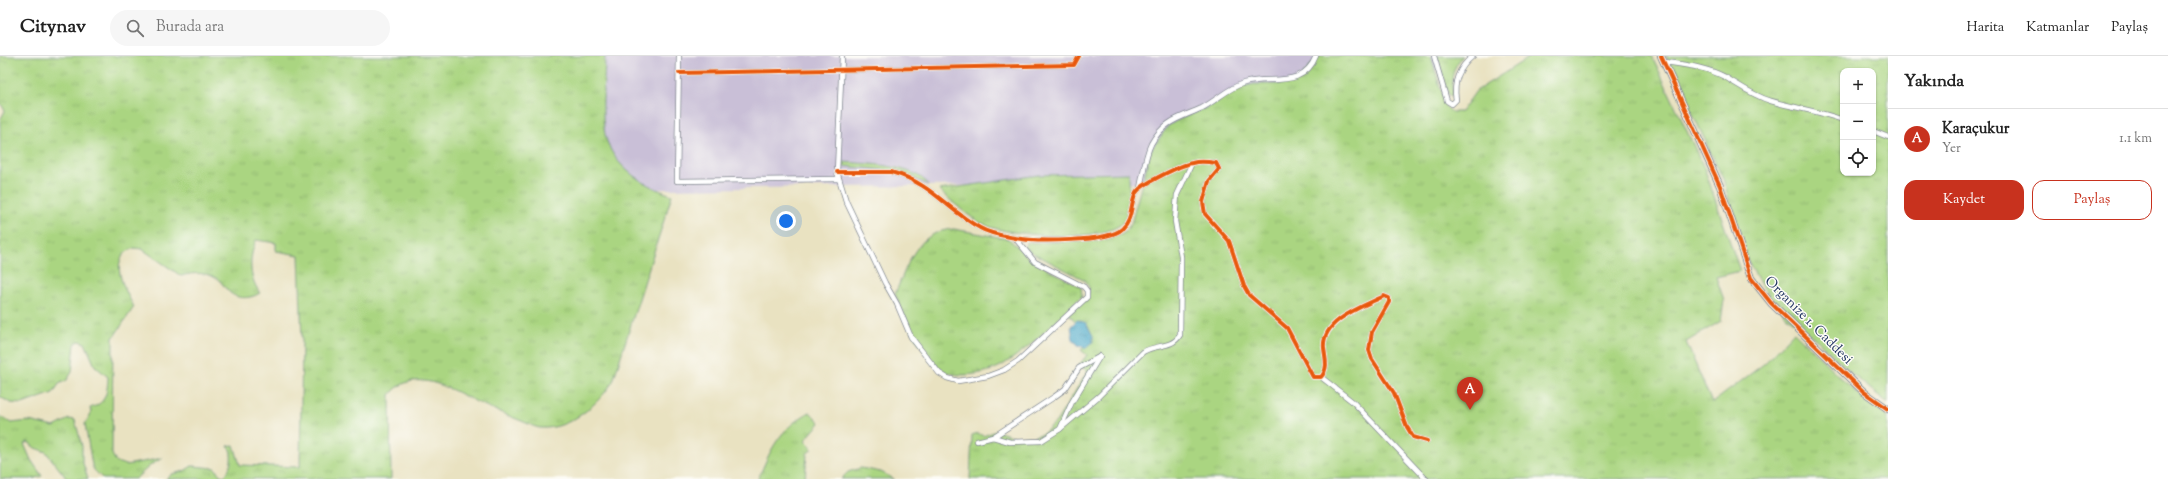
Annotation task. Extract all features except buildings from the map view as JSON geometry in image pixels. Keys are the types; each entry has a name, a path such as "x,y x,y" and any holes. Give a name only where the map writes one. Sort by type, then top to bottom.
{"street":[{"path":"679,56 677,180 839,179"},
{"path":"842,56 837,172 846,201 885,283 897,304 911,338 939,373 947,378 968,380 988,376 1004,370 1018,361 1087,297 1087,291 1084,287 1035,262 1016,238"},
{"path":"679,73 1074,65 1079,56"},
{"path":"837,172 891,172 899,174 929,188 982,229 1016,238 1038,240 1091,239 1116,234 1127,224 1136,193 1140,188 1151,145 1162,128 1178,116 1202,107 1234,86 1246,82 1289,80 1308,68 1316,56"},
{"path":"1434,56 1447,101 1451,104 1456,100 1455,86 1458,74 1473,56"},
{"name":"Organize 1. Caddesi","path":"1662,56 1720,186 1751,278 1771,303 1864,392 1888,409"},
{"path":"1665,62 1696,66 1724,76 1747,91 1771,101 1823,112 1840,119"},
{"path":"1876,132 1888,137"},
{"path":"1140,188 1192,162 1214,162 1218,164 1219,169 1209,181 1203,202 1205,214 1229,241 1244,286 1249,295 1287,328 1312,376 1317,379 1321,377"},
{"path":"993,437 1010,442 1041,441 1060,429 1098,396 1143,352 1150,348 1171,344 1180,335 1181,257 1175,221 1177,195 1182,180 1192,162"},
{"path":"1321,377 1326,366 1323,342 1327,331 1353,310 1384,296 1388,297 1389,302 1372,332 1369,350 1372,359 1394,393 1407,427 1413,436 1427,441"},
{"path":"977,442 993,437 1054,397 1065,389 1079,368 1100,356 1072,402 1060,429"},
{"path":"1321,377 1353,402 1426,479"}],"shaded area":[{"path":"322,56 1438,56 1423,180 493,191"}],"green space":[{"path":"0,56 605,56 603,118 607,140 612,151 619,162 638,179 660,191 672,195 613,381 600,398 583,414 562,425 541,428 535,427 502,413 446,387 422,381 410,381 400,386 390,395 391,479 166,479 172,474 184,471 192,466 215,468 220,475 224,476 231,462 231,453 228,446 234,445 240,465 300,467 302,341 299,255 276,251 276,243 256,240 252,253 251,267 253,280 260,293 244,298 232,294 220,281 212,276 196,273 181,276 142,249 134,248 126,253 121,259 119,267 126,292 134,307 113,338 112,454 116,462 126,465 163,458 152,464 135,479 103,479 94,470 92,465 85,424 91,414 90,408 100,403 105,396 108,377 95,366 85,343 79,341 75,344 72,372 67,380 59,384 53,393 22,404 11,403 0,397 0,120 5,111 0,102"},
{"path":"1319,56 1431,56 1446,107 1452,112 1461,112 1476,91 1531,56 1652,56 1705,170 1740,271 1716,277 1724,300 1721,321 1686,342 1712,403 1765,363 1794,332 1851,388 1888,416 1888,479 970,479 972,435 978,433 983,436 996,431 1016,437 1032,437 1044,433 1056,422 1088,371 1079,365 1087,355 1081,350 1093,336 1088,326 1079,320 1075,321 1069,314 1089,293 1089,287 1083,279 1031,252 1025,247 1026,243 1102,240 1123,234 1131,224 1151,150 1168,126 1210,106 1240,87 1254,84 1285,84 1295,81 1301,77"},
{"path":"1437,56 1463,56 1453,73 1453,93 1451,96 1448,94"},
{"path":"1666,56 1888,56 1888,403 1853,375 1817,340 1786,316 1761,285 1747,259 1723,179"},
{"path":"843,162 889,166 901,169 922,178 929,185 897,171 842,166"},
{"path":"1129,173 1129,204 1127,216 1124,221 1114,228 1099,233 1079,235 1035,235 997,229 979,222 967,214 939,190 1039,175"},
{"path":"954,229 1009,239 1030,259 1081,287 1082,296 1015,357 991,370 965,375 949,373 934,363 914,335 895,294 909,261 922,243 941,231"},
{"path":"810,412 820,423 805,440 812,449 807,454 805,479 758,479 767,458 783,433 791,425"},
{"path":"0,416 11,423 29,421 54,427 69,419 75,420 82,446 82,460 88,479 67,479 46,452 35,448 28,442 24,444 31,460 42,476 32,479 0,479"},
{"path":"861,468 881,472 894,479 841,479 848,472"}],"water":[{"path":"1077,320 1086,323 1093,336 1093,342 1086,348 1078,345 1073,339 1071,326"}],"cycle path":[{"path":"679,73 1074,65 1079,56"},
{"path":"1661,56 1720,186 1751,278 1771,303 1864,392 1888,409"},
{"path":"837,172 891,172 905,177 918,183 968,221 988,232 1025,239 1071,240 1102,236 1122,229 1126,225 1130,216 1136,193 1139,189 1162,175 1195,162 1216,163 1219,169 1209,181 1203,202 1205,214 1229,241 1244,286 1249,295 1287,328 1313,377 1321,377 1325,370 1326,363 1324,348 1325,338 1329,329 1345,315 1355,309 1384,296 1389,298 1389,302 1372,332 1369,350 1372,359 1394,393 1407,427 1413,437 1427,441"}],"place":[{"name":"Karaçukur","path":"1470,410"}]}
